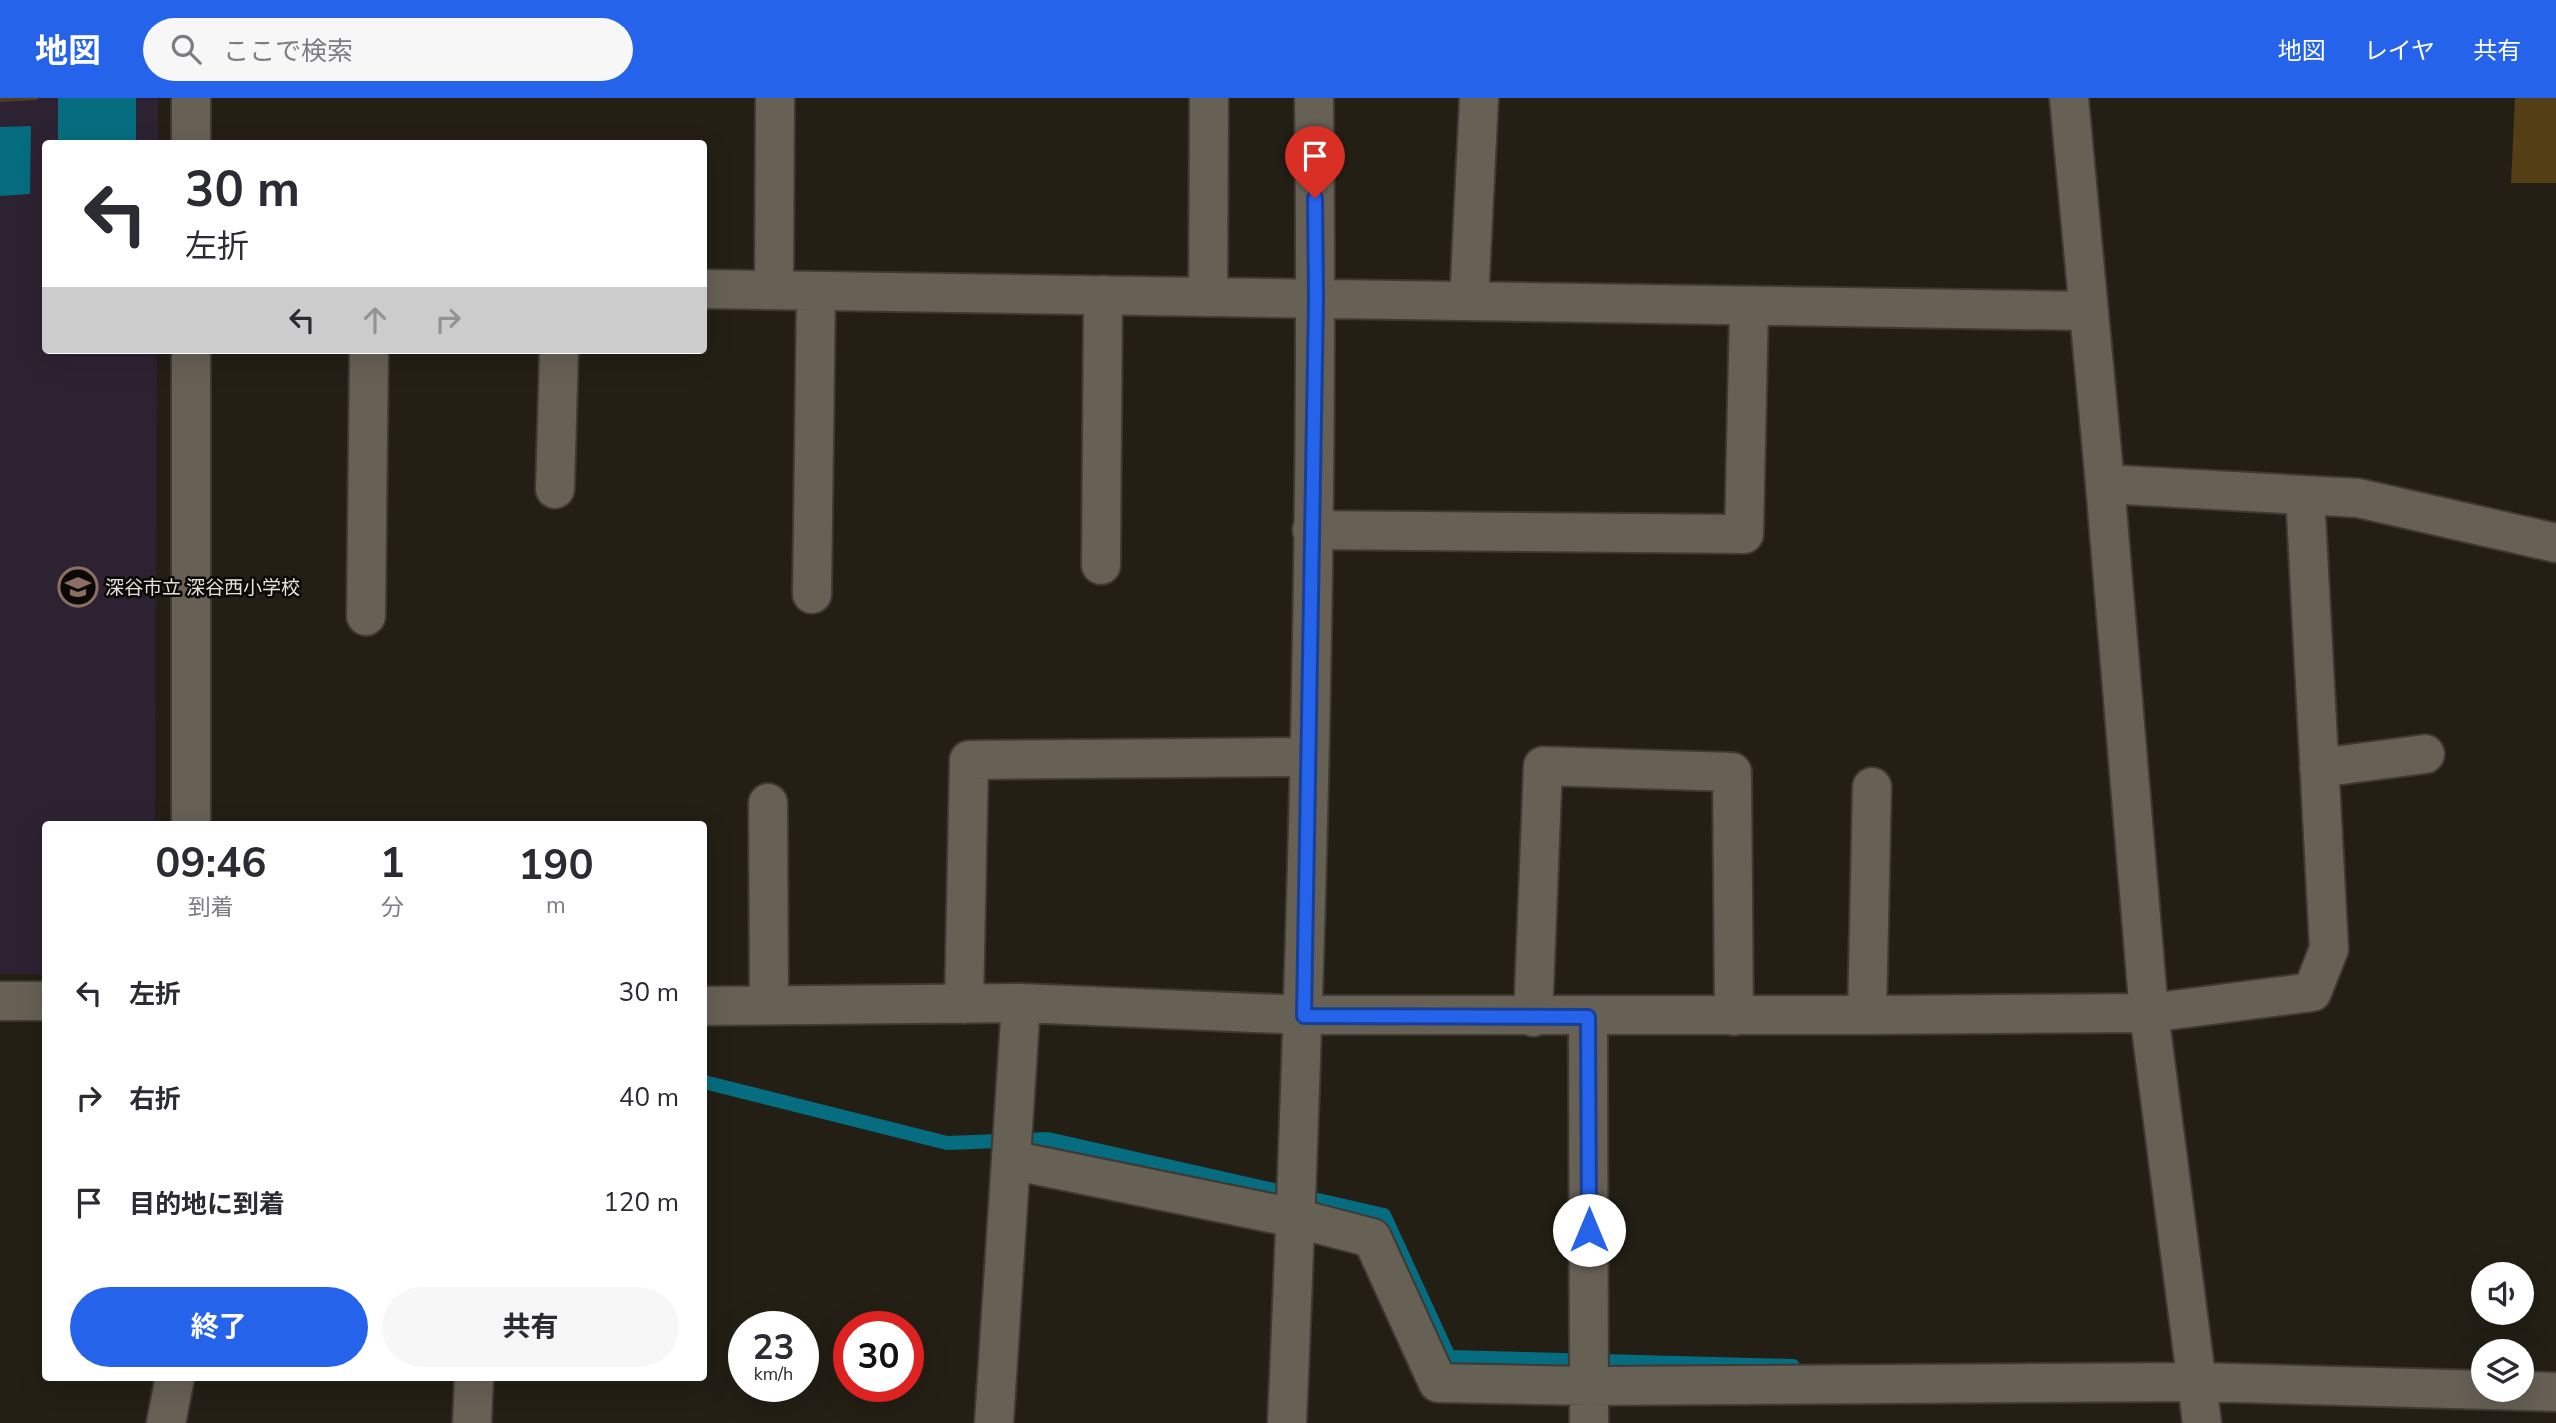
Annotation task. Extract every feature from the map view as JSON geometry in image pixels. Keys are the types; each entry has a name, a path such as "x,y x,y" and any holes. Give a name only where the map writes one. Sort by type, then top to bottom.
{"street":[{"path":"191,98 191,140"},
{"path":"774,290 775,98"},
{"path":"1208,297 1209,98"},
{"path":"1287,1423 1304,1016 1316,298 1314,98"},
{"path":"1469,301 1479,98"},
{"path":"2069,98 2105,484 2149,1013 2199,1382 2202,1423"},
{"path":"707,289 2088,311"},
{"path":"813,594 816,291"},
{"path":"1101,565 1103,295"},
{"path":"1312,530 1744,534 1749,306"},
{"path":"191,354 191,821"},
{"path":"366,616 369,354"},
{"path":"555,489 559,354"},
{"path":"2105,484 2358,498 2556,543"},
{"path":"707,1006 1021,1003 1304,1016 2149,1013 2312,992 2329,949 2305,495"},
{"path":"2319,768 2425,754"},
{"path":"964,1004 969,760 1308,757"},
{"path":"1532,1017 1543,766 1732,772 1734,1016"},
{"path":"1867,1015 1872,787"},
{"path":"768,803 769,1005"},
{"path":"0,1000 42,1001"},
{"path":"994,1423 1021,1003"},
{"path":"1588,1017 1589,1405"},
{"path":"1011,1160 1295,1218 1372,1238 1438,1383 1589,1405 2199,1382 2556,1392"},
{"path":"166,1423 174,1381"},
{"path":"472,1423 474,1381"}],"shaded area":[{"name":"深谷市立 深谷西小学校","path":"0,98 158,98 158,140 42,140 42,354 157,354 155,821 42,821 42,974 0,974"}],"water":[{"path":"58,98 136,98 136,140 58,140"},
{"path":"31,126 30,194 0,196 0,127"}],"building":[{"path":"0,98 38,98 38,100 0,102"},
{"path":"2515,98 2556,98 2556,183 2511,183"}],"waterway":[{"path":"707,1083 947,1143 1048,1139 1384,1215 1449,1357 1793,1366"}],"place":[{"name":"深谷市立 深谷西小学校","path":"78,587"}],"route":[{"path":"1315,198 1316,298 1304,1016 1588,1017 1589,1230"}]}
